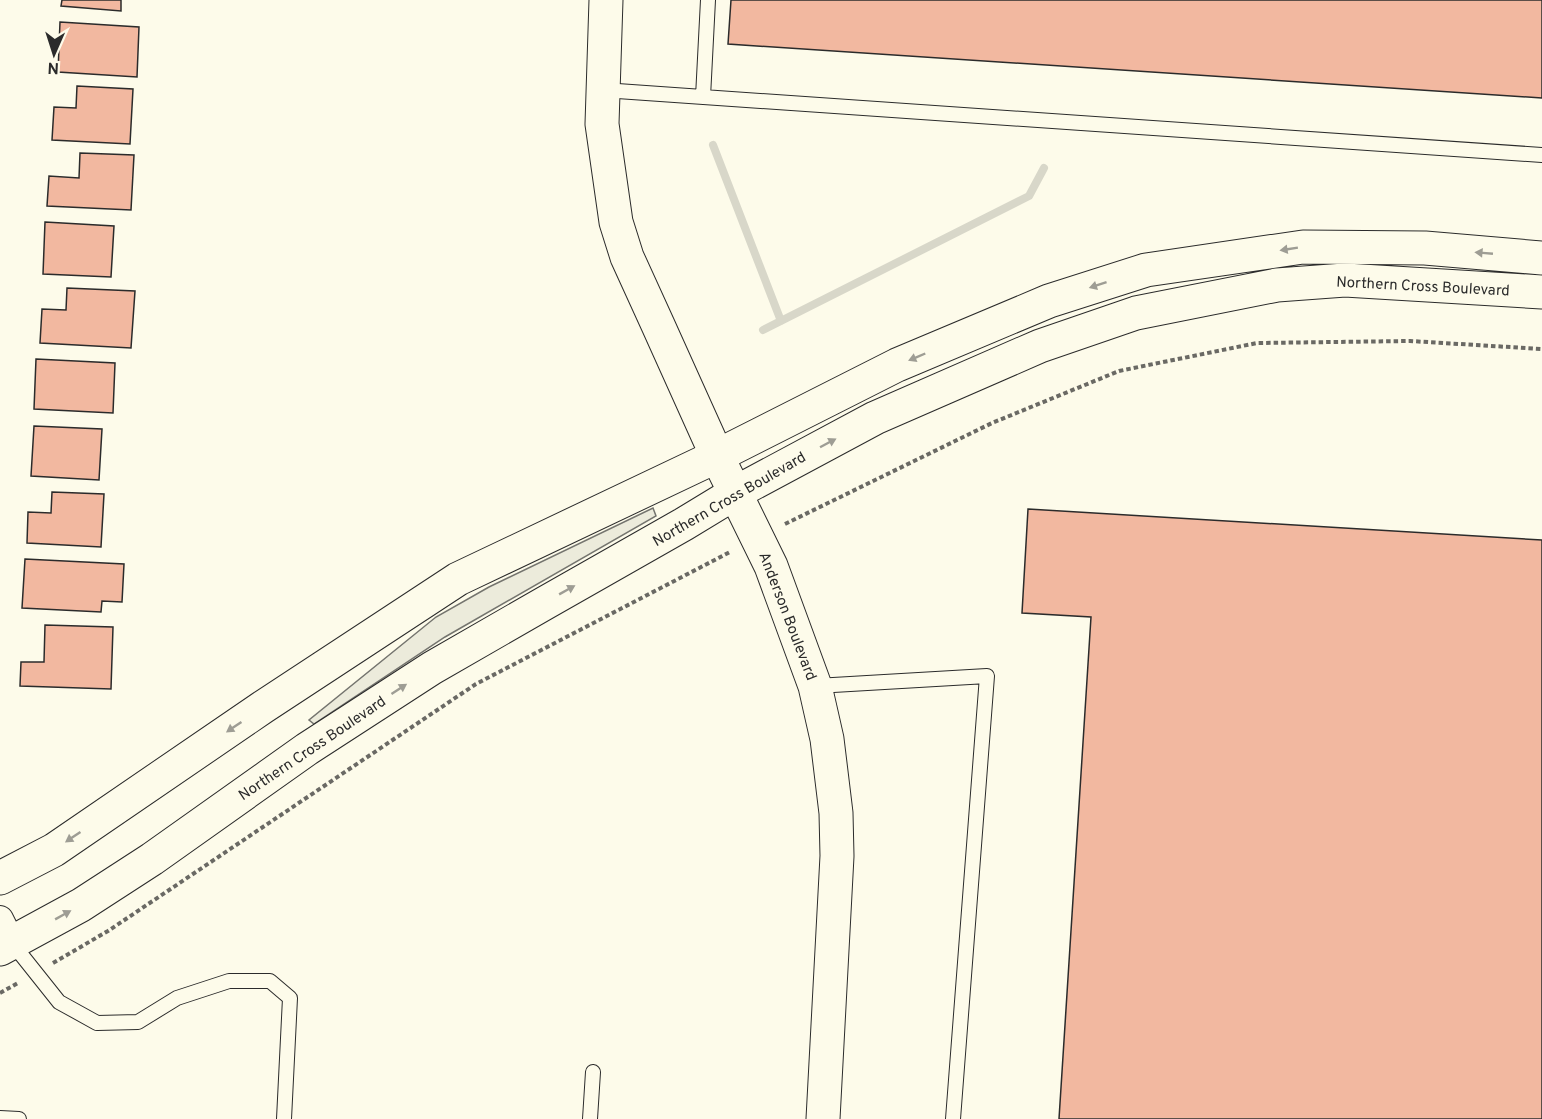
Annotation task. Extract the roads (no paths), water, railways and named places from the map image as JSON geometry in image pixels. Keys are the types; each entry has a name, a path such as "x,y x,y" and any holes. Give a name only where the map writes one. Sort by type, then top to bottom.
{"street":[{"name":"Anderson Boulevard","path":"606,0 602,124 616,222 627,257 717,456 771,566 815,686 828,750 836,813 837,856 823,1119"},
{"path":"0,878 54,850 263,707 458,579 717,456 897,365 1049,301 1146,270 1303,247 1425,248 1542,258"},
{"name":"Northern Cross Boulevard","path":"4,937 81,905 153,859 307,749 432,668 735,493 874,418 1040,346 1136,313 1277,285 1345,280 1542,292"}],"lane":[{"path":"703,97 708,0"},
{"path":"603,90 1542,155"},
{"path":"815,686 987,676 953,1119"},
{"path":"4,937 59,1002 97,1023 138,1022 177,998 229,981 270,981 290,999 284,1119"},
{"path":"590,1119 593,1072"},
{"path":"0,1118 19,1119"}],"waterway":[{"path":"713,145 781,321"},
{"path":"763,330 1029,196 1044,168"}]}
